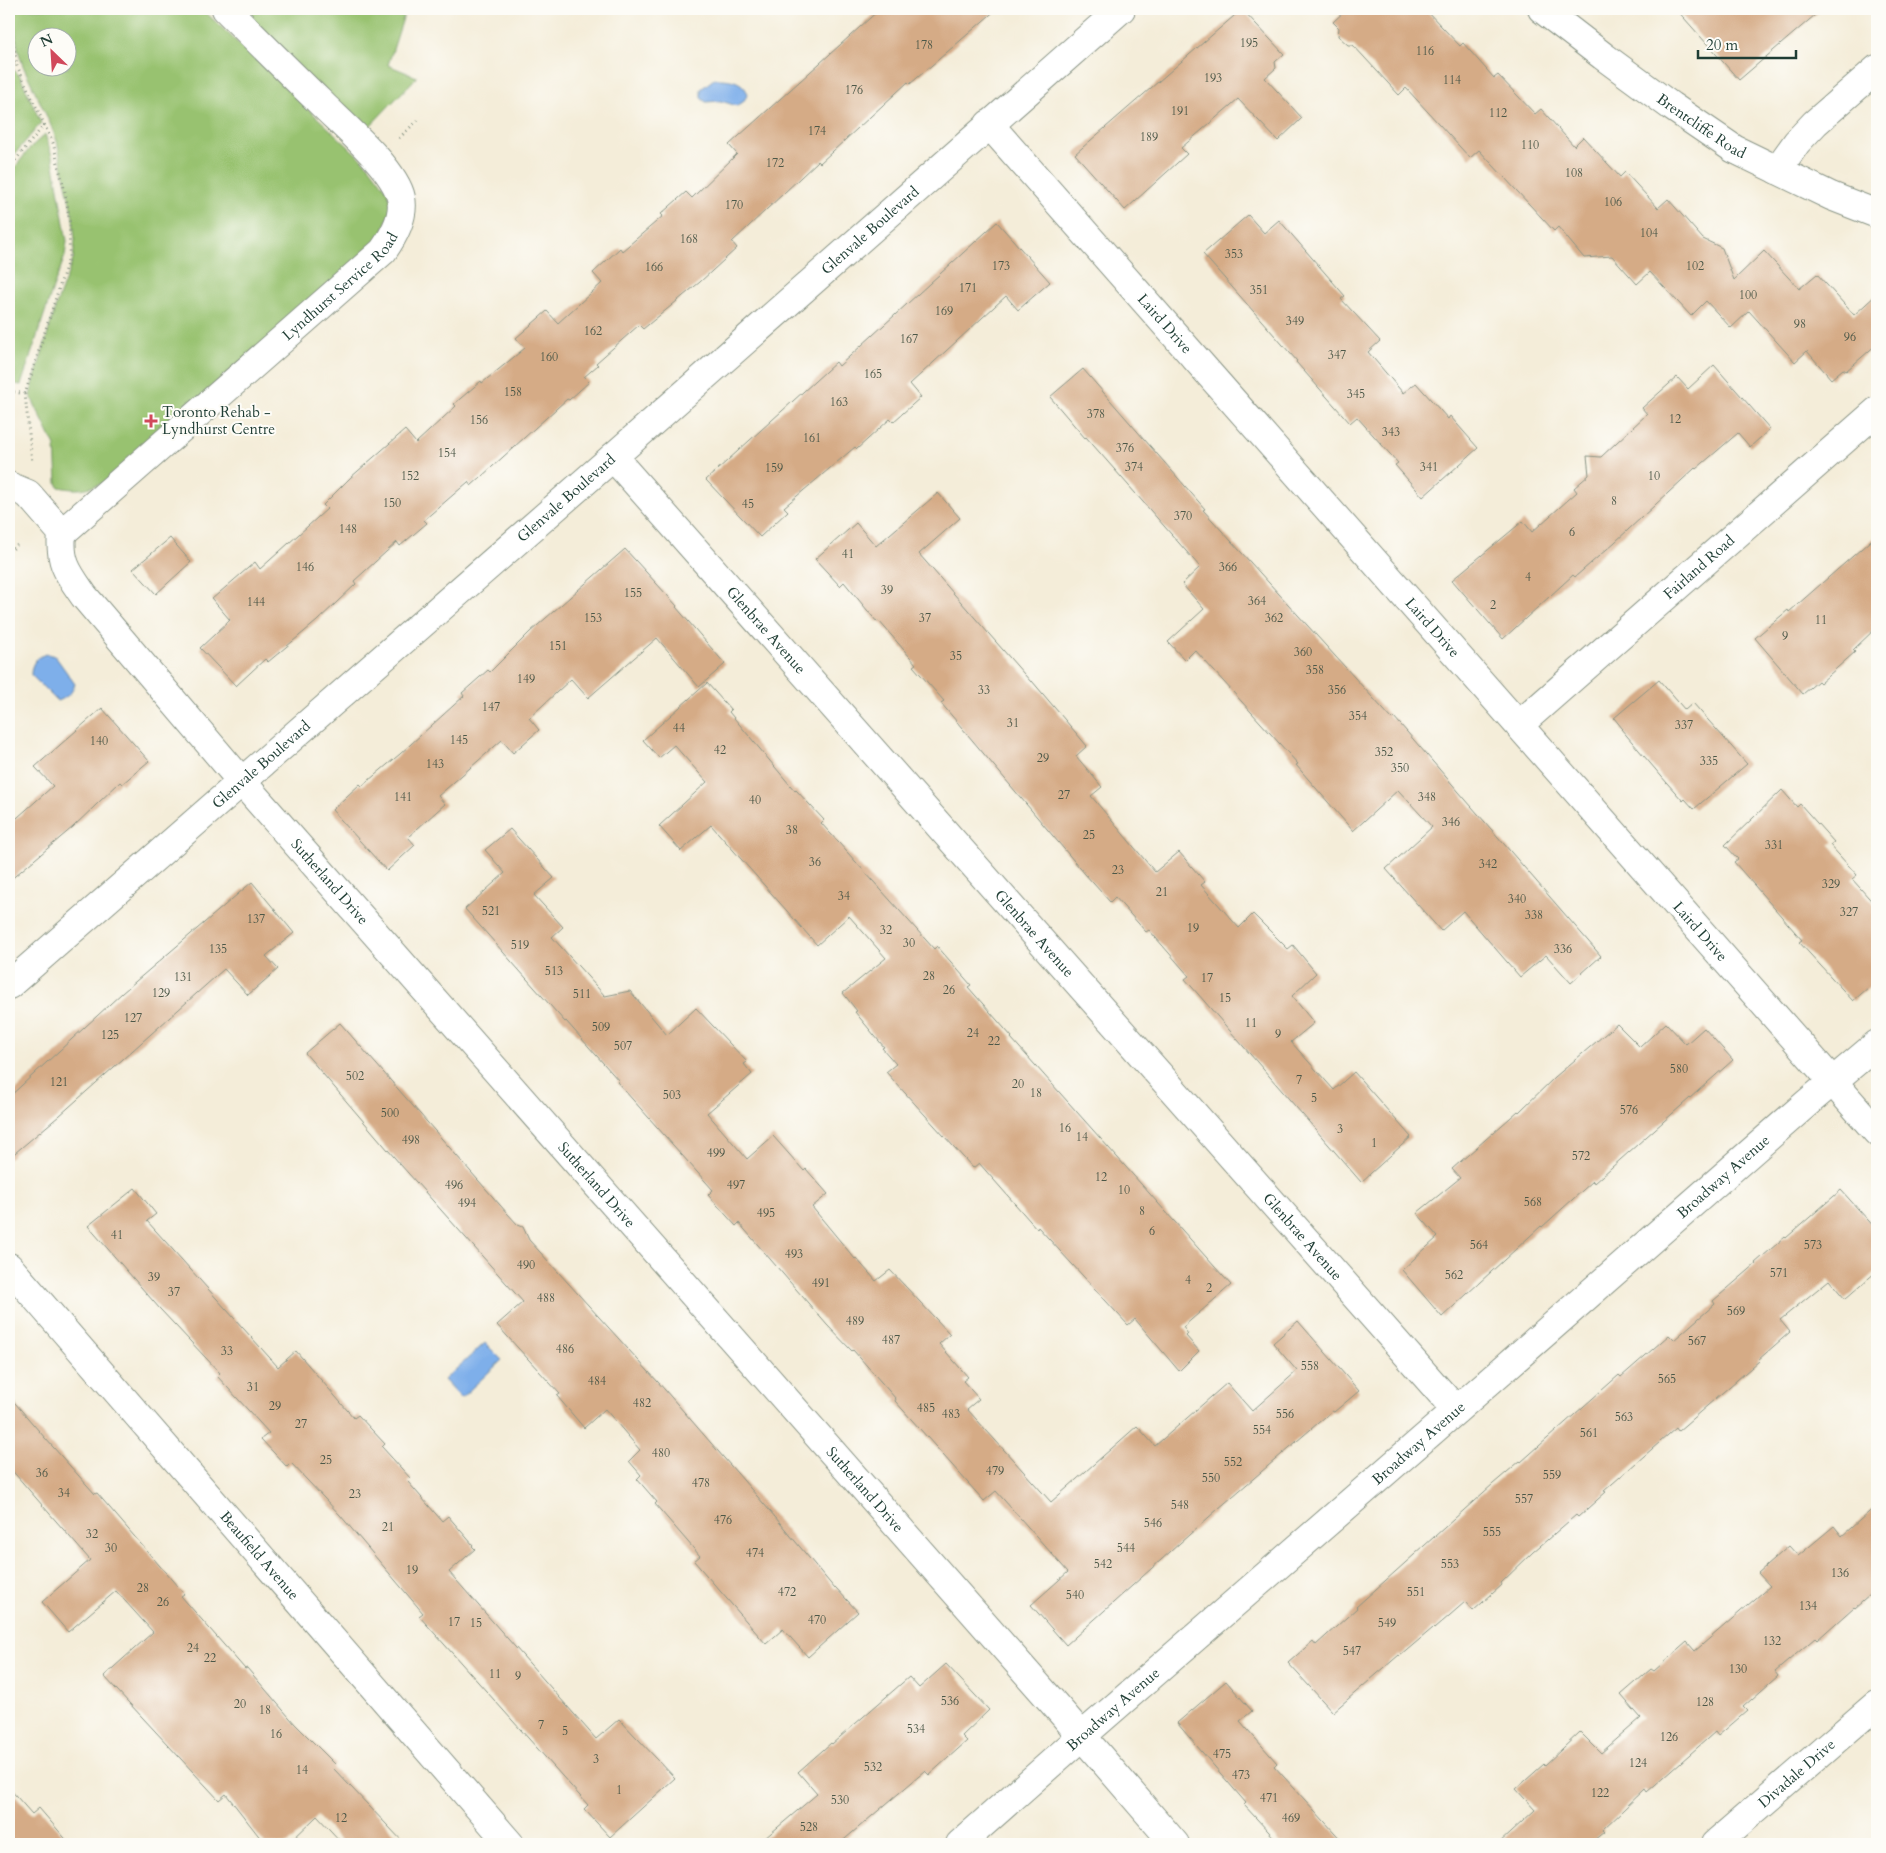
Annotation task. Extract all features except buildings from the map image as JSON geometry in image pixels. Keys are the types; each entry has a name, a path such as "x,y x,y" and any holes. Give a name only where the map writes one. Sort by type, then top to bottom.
{"street":[{"name":"Lyndhurst Service Road","path":"62,533 383,251 399,221 402,200 399,190 377,159 226,9"},
{"name":"Glenvale Boulevard","path":"9,986 1121,9"},
{"name":"Brentcliffe Road","path":"1542,9 1671,106 1734,149 1831,196 1877,214"},
{"path":"1777,170 1797,142 1814,123 1877,69"},
{"name":"Laird Drive","path":"989,124 1520,724 1877,1132"},
{"name":"Fairland Road","path":"1520,724 1877,411"},
{"name":"Glenbrae Avenue","path":"613,457 1456,1410"},
{"path":"27,498 62,533"},
{"name":"Sutherland Drive","path":"62,533 60,550 68,572 84,596 242,782 1175,1844"},
{"name":"Broadway Avenue","path":"960,1844 1877,1044"},
{"name":"Beaufield Avenue","path":"9,1267 510,1844"},
{"name":"Divadale Drive","path":"1715,1844 1877,1704"}],"path":[{"path":"9,11 18,66 53,143 66,196 70,224 69,257 25,394 34,472 27,498"},
{"path":"9,62 18,66"},
{"path":"9,168 46,124"},
{"path":"9,391 25,394"},
{"path":"9,552 17,545"}],"green space":[{"path":"12,9 202,9 369,166 387,190 392,207 377,246 104,483 82,489 59,487 57,483 55,446 30,395 56,305 73,260 75,240 73,218 57,141 29,78 78,78 78,28 28,28 28,77 18,50"},
{"path":"235,9 406,9 388,65 417,77 363,133"},
{"path":"9,68 20,76 41,123 9,161"},
{"path":"45,134 53,159 67,241 65,256 21,385 9,383 9,175 30,148"}],"water":[{"path":"714,79 734,81 742,85 748,94 743,102 737,106 721,101 706,102 701,98 701,89"},
{"path":"47,654 55,656 75,684 69,695 57,701 31,675 35,661"},
{"path":"485,1343 502,1360 461,1398 444,1380"}],"place":[{"name":"Toronto Rehab - Lyndhurst Centre","path":"151,421"}]}
